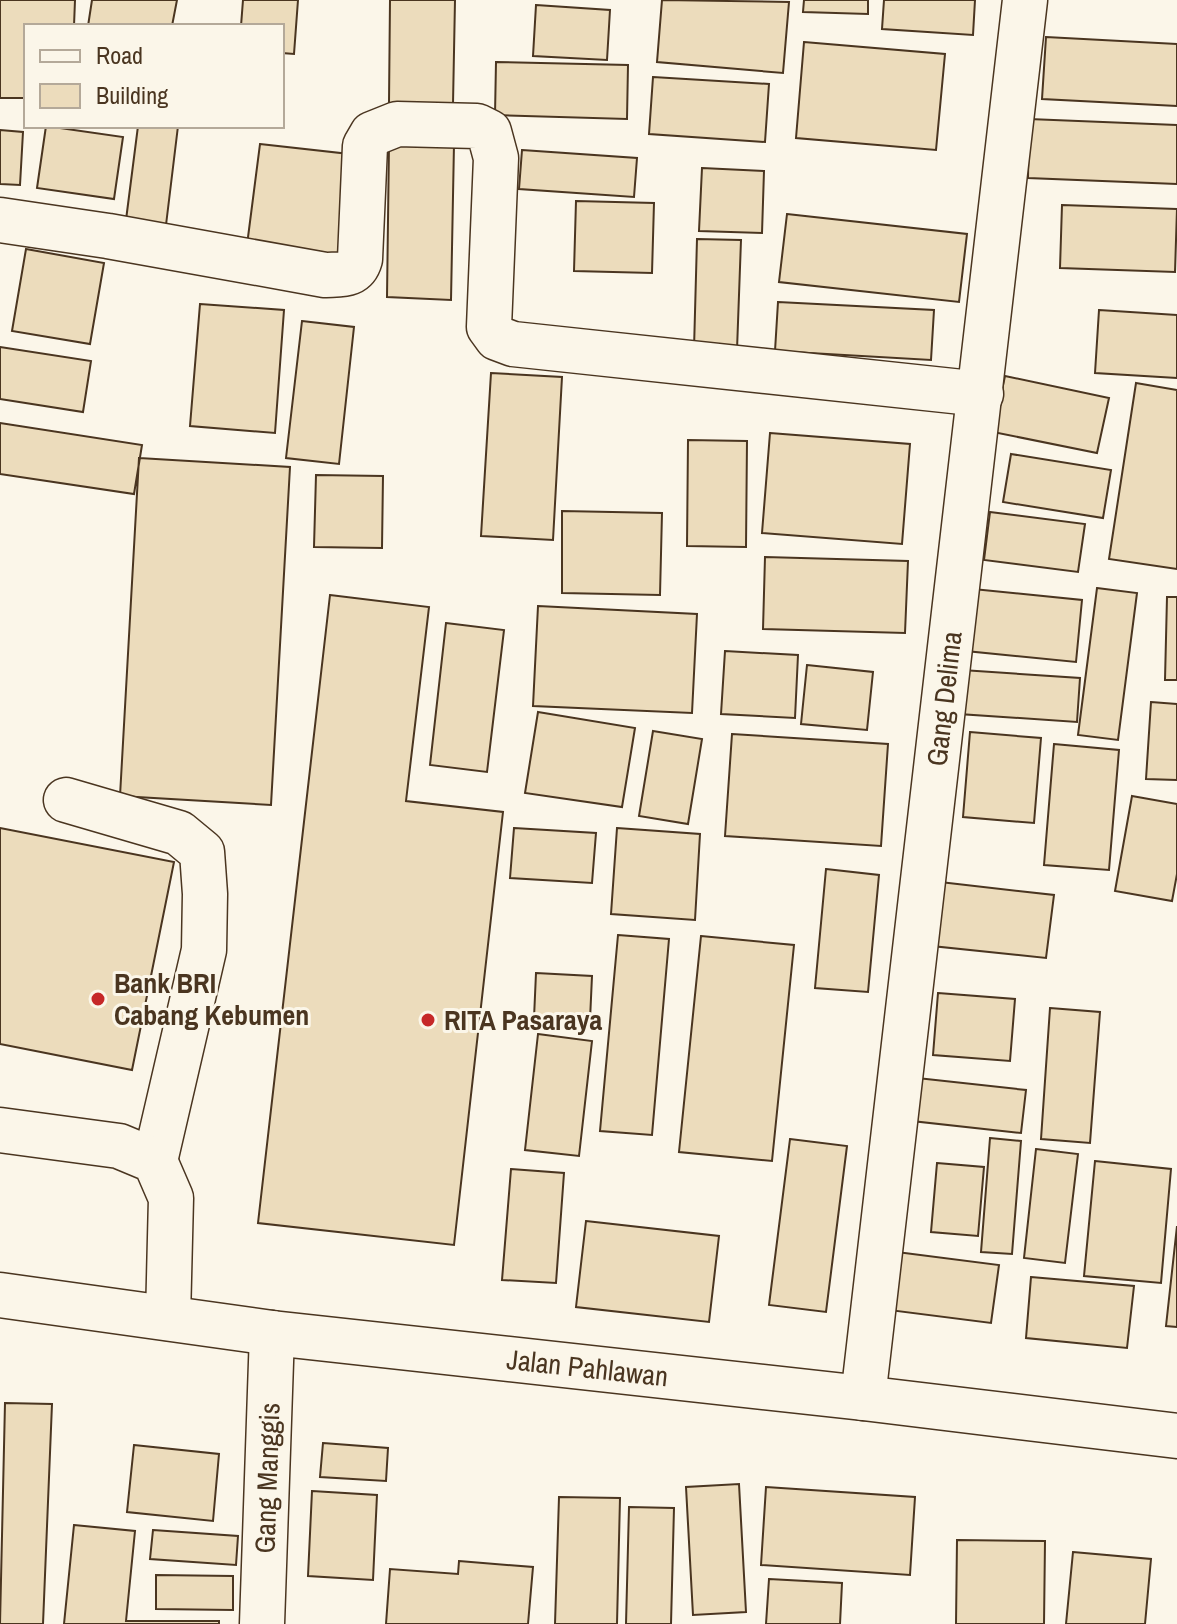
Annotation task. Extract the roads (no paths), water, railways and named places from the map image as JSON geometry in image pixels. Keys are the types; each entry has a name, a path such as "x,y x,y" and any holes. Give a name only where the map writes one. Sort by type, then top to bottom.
{"street":[{"name":"Gang Delima","path":"863,1398 1025,0"},
{"path":"0,220 325,275 351,273 357,269 360,259 365,146 372,134 397,124 477,126 489,132 496,158 489,327 497,338 513,344 602,355 981,394"},
{"path":"66,800 179,833 202,852 204,950 155,1161 171,1198 168,1318"},
{"path":"0,1130 119,1146 155,1161"},
{"name":"Jalan Pahlawan","path":"0,1295 272,1333 1177,1436"},
{"name":"Gang Manggis","path":"262,1624 272,1333"}],"place":[{"name":"Bank BRI Cabang Kebumen","path":"98,999"},
{"name":"RITA Pasaraya","path":"428,1020"}]}
